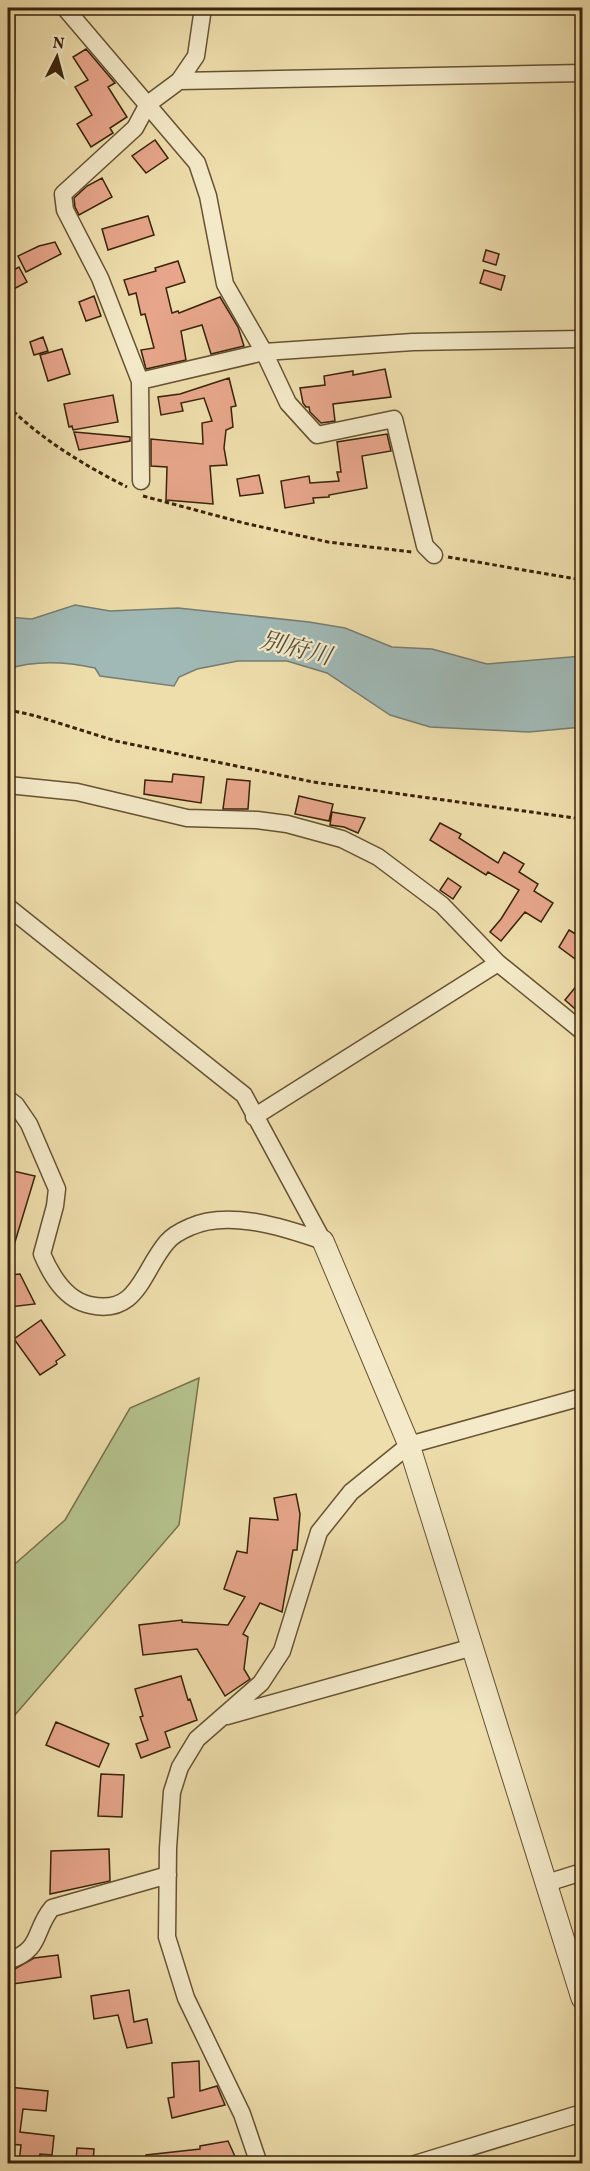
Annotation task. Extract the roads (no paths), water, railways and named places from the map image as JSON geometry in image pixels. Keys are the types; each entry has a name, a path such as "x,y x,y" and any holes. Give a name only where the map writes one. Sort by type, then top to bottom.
{"street":[{"path":"65,8 197,163 208,196 225,284 264,352 288,403 317,435 394,419 425,546 434,555"},
{"path":"136,488 140,381 100,278 64,210 63,194 135,128 148,105 178,81 196,56 203,8"},
{"path":"178,81 582,73"},
{"path":"140,381 264,352 413,342 582,339"},
{"path":"8,784 77,792 187,818 256,820 287,824 342,839 378,857 442,905 498,963 582,1031"},
{"path":"8,907 244,1095 323,1241 409,1445 582,1998"},
{"path":"254,1117 498,963"},
{"path":"8,1099 16,1105 29,1124 57,1189 56,1206 42,1254 49,1270 65,1292 83,1304 101,1308 121,1304 134,1294 168,1240 190,1227 211,1220 245,1221 286,1229 323,1241"},
{"path":"259,2163 242,2114 186,1998 167,1937 172,1792 180,1767 197,1739 261,1683 282,1651 320,1532 351,1492 409,1445 582,1397"},
{"path":"223,1718 473,1647"},
{"path":"547,1882 582,1872"},
{"path":"8,1961 30,1950 39,1937 47,1914 52,1908 168,1875"},
{"path":"415,2163 582,2113"}],"water":[{"path":"8,8 15,8 15,88 12,152 8,161"},
{"name":"別府川","path":"75,605 110,611 178,608 309,622 345,628 392,647 432,649 487,664 582,656 582,727 529,732 430,727 390,715 327,673 287,661 238,661 197,669 179,677 174,686 100,676 95,668 74,664 40,663 8,669 8,617 32,619"}]}
